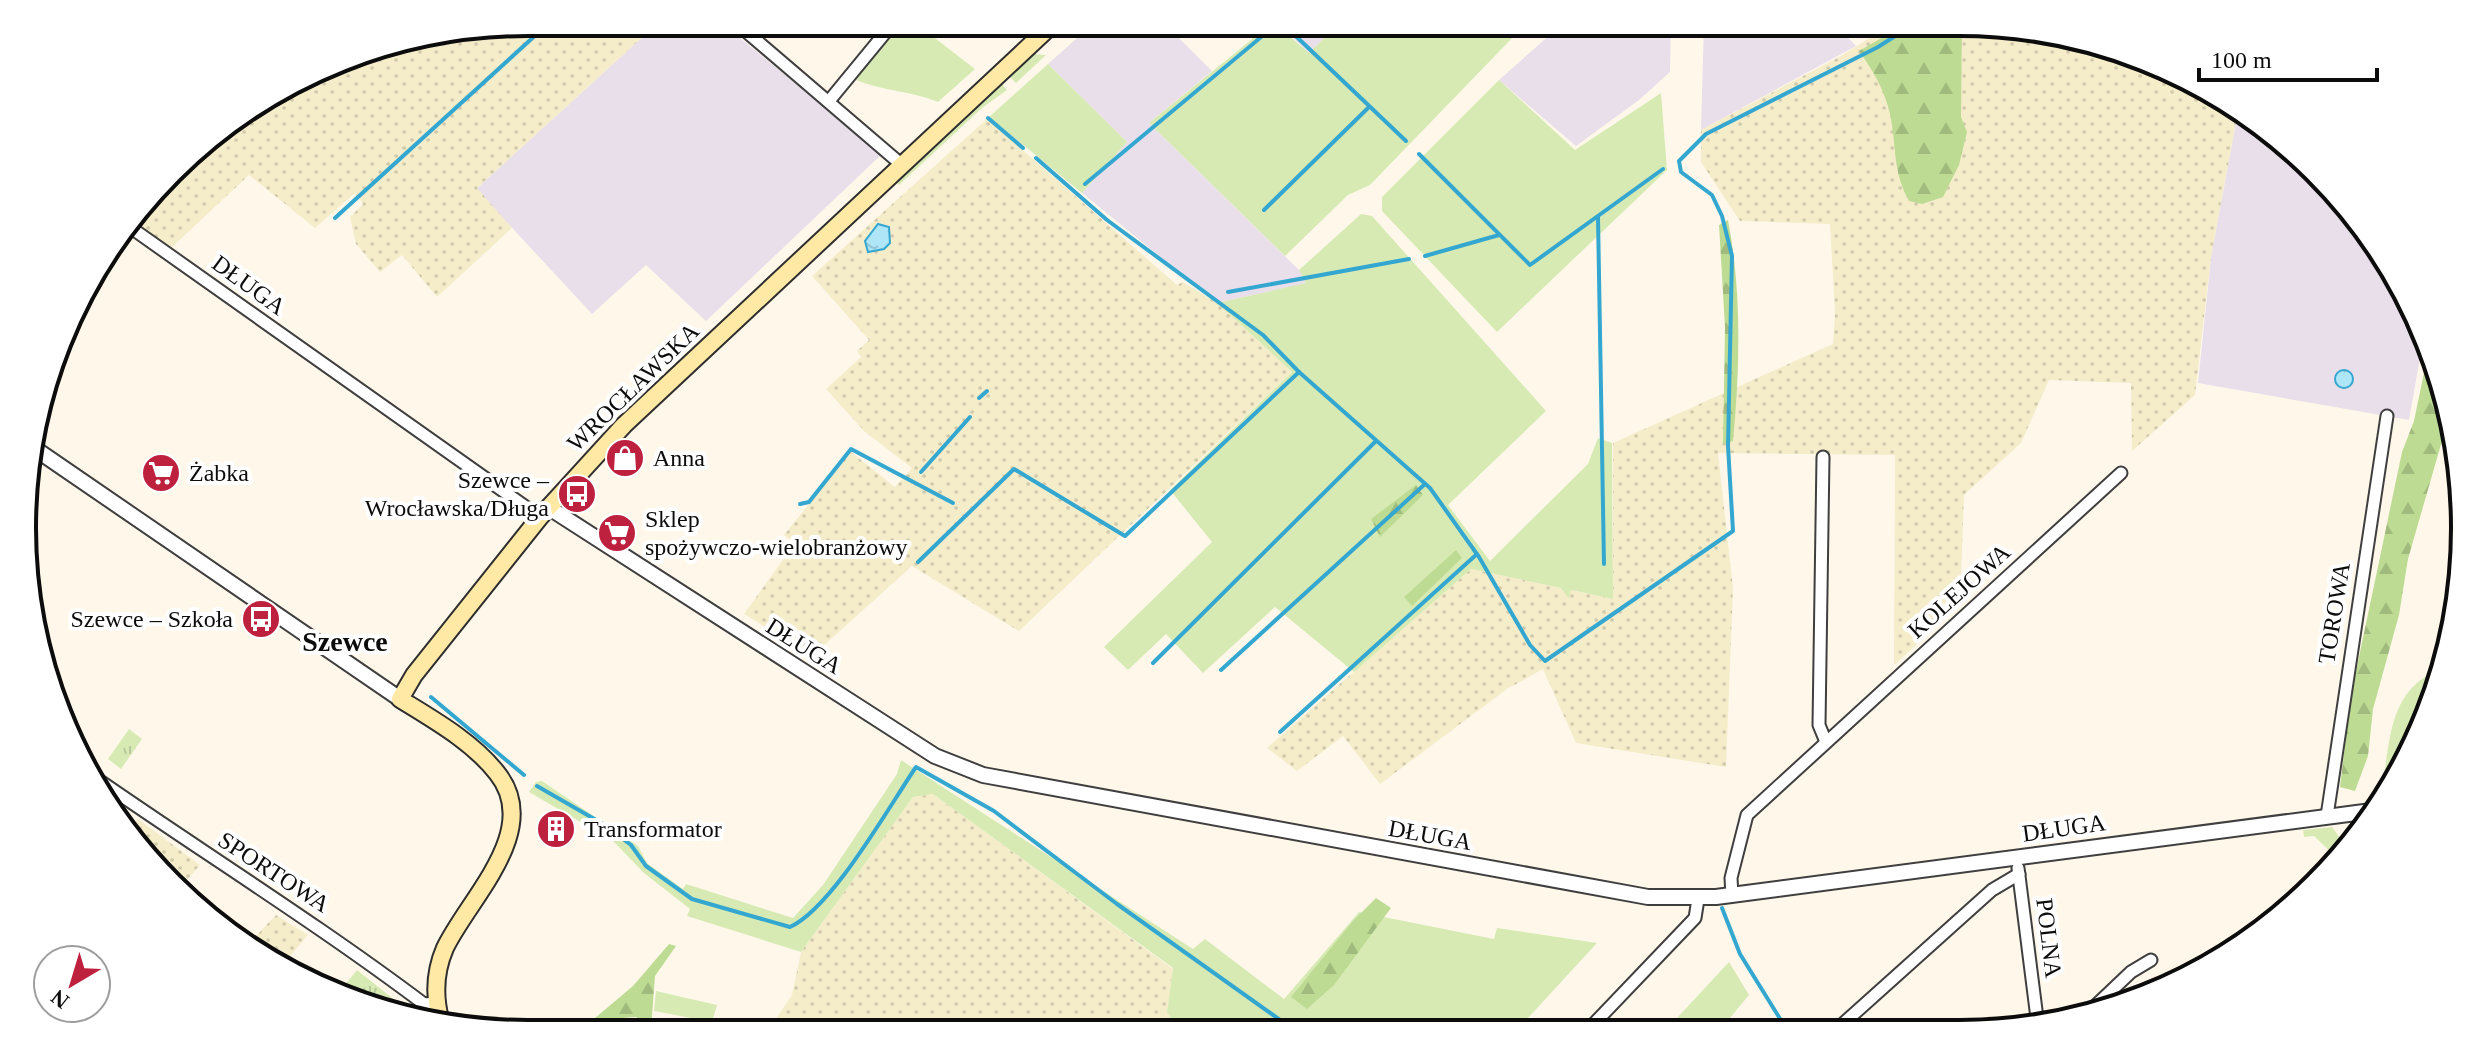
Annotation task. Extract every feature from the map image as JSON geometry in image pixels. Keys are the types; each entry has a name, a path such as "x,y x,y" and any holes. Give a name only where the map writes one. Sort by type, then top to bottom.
{"main road":[{"name":"WROCŁAWSKA","path":"400,699 430,652 544,512 631,418 1040,36"},
{"path":"400,699 481,755 502,780 511,803 509,838 498,862 445,948 437,974 433,1009"}],"street":[{"path":"752,36 902,165"},
{"path":"829,101 882,36"},
{"name":"DŁUGA","path":"136,231 544,512 935,756 983,775 1648,897 1698,899 2360,812"},
{"name":"TOROWA","path":"2327,816 2387,416"},
{"path":"42,453 400,699"},
{"path":"1823,457 1819,725 1826,742"},
{"name":"KOLEJOWA","path":"1732,895 1731,878 1747,815 2121,473"},
{"name":"SPORTOWA","path":"111,789 258,890 370,961 433,1009"},
{"name":"POLNA","path":"2017,856 2036,1014"},
{"path":"1847,1020 1992,890 2019,874"},
{"path":"1598,1020 1695,918 1698,899"},
{"path":"2104,998 2141,964 2151,960"}],"shaded area":[{"path":"528,36 644,36 477,188 512,228 437,297 402,255 380,272 356,244 350,217 363,204 355,193 315,228 249,175 171,248 140,225 180,180 255,119 340,73 401,53 464,40"},
{"path":"644,36 738,36 881,155 706,321 646,265 592,314 476,189"},
{"path":"1079,36 1177,36 1212,71 1149,123 1299,270 1307,283 1217,303 1082,193 1127,142 1048,64"},
{"path":"1291,36 1327,36 1309,53"},
{"path":"1549,36 1671,36 1670,72 1639,100 1576,146 1499,80"},
{"path":"1704,36 1846,36 1856,46 1701,130"},
{"path":"1873,36 1991,37 2055,45 2147,73 2205,102 2236,122 2211,257 2195,395 2132,451 2131,383 2049,380 2021,443 1964,495 1960,605 1894,665 1895,455 1718,453 1733,588 1726,767 1576,743 1543,669 1507,689 1380,784 1343,736 1297,771 1267,748 1471,569 1613,599 1613,443 1833,344 1835,313 1830,224 1740,221 1701,162 1701,130"},
{"path":"987,119 1177,285 1183,282 1217,303 1292,372 1019,631 912,566 812,656 744,614 795,543 784,535 851,452 895,487 912,468 864,431 826,389 861,357 857,351 869,340 812,276"},
{"path":"2236,122 2307,180 2349,228 2385,282 2420,357 2409,420 2198,383 2211,257"},
{"path":"933,794 1173,969 1167,1012 1172,1020 775,1020 792,995 801,952 913,797"},
{"path":"138,819 200,865 186,881 134,823"},
{"path":"276,915 308,935 289,958 255,937"}],"green space":[{"path":"889,36 932,36 975,69 938,102 856,80"},
{"path":"1256,36 1289,36 1309,53 1327,36 1514,36 1370,185 1348,195 1285,256 1149,123"},
{"path":"1885,36 1962,36 1961,117 1967,132 1959,165 1943,197 1922,204 1909,201 1897,169 1888,105 1878,81 1859,51"},
{"path":"1034,54 1046,55 1016,83 1009,76 1025,58"},
{"path":"1048,64 1127,142 1082,193 989,117"},
{"path":"1499,80 1575,150 1661,93 1667,170 1497,332 1382,211 1382,197"},
{"path":"1001,83 1007,90 982,108 899,185 895,180"},
{"path":"1361,214 1372,216 1546,411 1448,505 1490,561 1588,464 1598,438 1612,443 1613,599 1571,590 1569,599 1561,588 1471,569 1354,672 1275,607 1203,673 1166,634 1128,670 1104,647 1212,542 1170,490 1292,372 1217,303 1306,283 1299,270"},
{"path":"1728,220 1738,302 1738,358 1733,441 1723,444 1725,327 1719,225"},
{"path":"2425,369 2443,438 2408,559 2399,615 2373,709 2368,756 2355,791 2340,787 2351,695 2402,452 2414,421"},
{"path":"1416,485 1423,495 1380,537 1371,519"},
{"path":"1456,550 1462,558 1412,606 1404,597"},
{"path":"2428,676 2414,716 2384,776 2399,707 2418,682"},
{"path":"129,729 142,739 121,769 108,759"},
{"path":"901,760 1193,949 1205,939 1284,999 1359,912 1494,939 1497,928 1597,943 1526,1020 1172,1020 1167,1012 1173,968 933,794 913,797 801,952 687,916 690,909 644,873 613,841 529,792 536,782 542,781 638,846 647,863 683,889 686,884 793,918 823,885 897,774"},
{"path":"2332,827 2340,838 2330,851 2314,836 2304,837 2303,830"},
{"path":"1376,898 1391,908 1334,985 1307,1009 1291,997 1353,921"},
{"path":"669,944 676,946 655,976 652,1020 636,1017 593,1020 633,986"},
{"path":"1729,962 1749,995 1728,1020 1675,1020"},
{"path":"357,970 397,1002 370,994 345,985"},
{"path":"656,991 717,1005 713,1020 654,1011"}],"water":[{"path":"878,224 889,227 890,243 884,249 868,252 865,241"},
{"path":"2340,370 2348,370 2353,379 2351,386 2340,388 2335,383 2335,375"}],"waterway":[{"path":"335,218 535,36"},
{"path":"1085,184 1262,36"},
{"path":"1296,36 1406,141"},
{"path":"918,562 1014,469 1125,536 1299,372 1430,488 1479,557 1530,645 1545,661 1733,531 1728,446 1732,256 1722,216 1712,195 1681,172 1679,161 1706,134 1895,36"},
{"path":"1264,210 1368,108"},
{"path":"988,118 1023,148"},
{"path":"1419,154 1530,265 1663,169"},
{"path":"1036,158 1107,220 1263,335 1299,372"},
{"path":"1598,217 1604,564"},
{"path":"1425,256 1499,235"},
{"path":"1228,292 1409,259"},
{"path":"979,398 987,391"},
{"path":"921,472 970,417"},
{"path":"1153,663 1376,441"},
{"path":"800,504 809,502 851,449 953,503"},
{"path":"1221,670 1425,484"},
{"path":"1280,732 1477,554"},
{"path":"431,697 524,775"},
{"path":"537,786 603,824 631,845 646,866 692,899 790,927 806,916 841,879 916,767 994,811 1117,904 1280,1020"},
{"path":"1722,908 1740,954 1781,1020"}],"place":[{"name":"Anna","path":"625,458"},
{"name":"Żabka","path":"161,473"},
{"name":"Szewce – Wrocławska/Długa","path":"577,494"},
{"name":"Sklep spożywczo-wielobranżowy","path":"617,533"},
{"name":"Szewce – Szkoła","path":"261,619"},
{"name":"Transformator","path":"556,829"}],"district":[{"name":"Szewce","path":"345,641"}]}
